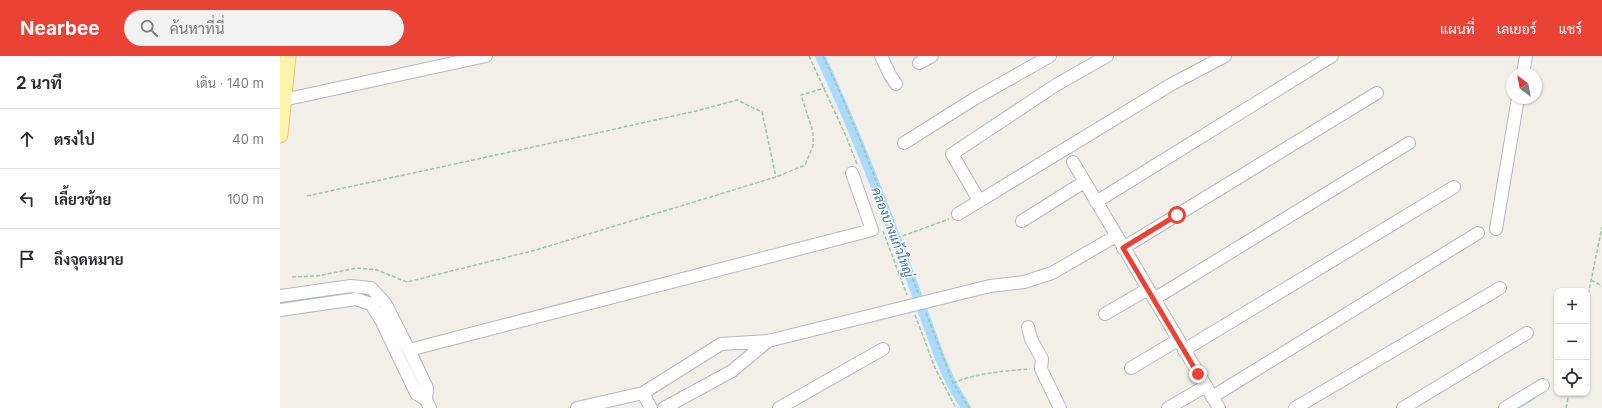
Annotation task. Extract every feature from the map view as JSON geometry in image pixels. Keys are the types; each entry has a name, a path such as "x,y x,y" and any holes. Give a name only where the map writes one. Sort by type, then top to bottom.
{"main road":[{"path":"280,135 288,56"}],"street":[{"path":"283,100 486,56"},
{"path":"881,56 896,84"},
{"path":"918,63 932,56"},
{"path":"904,143 974,99 1050,56"},
{"path":"977,197 952,154 1056,85 1107,56"},
{"path":"958,214 1172,84 1225,56"},
{"path":"1096,202 1332,56"},
{"path":"1523,68 1526,56"},
{"path":"1123,248 1377,93"},
{"path":"1496,229 1517,104"},
{"path":"1105,314 1151,294 1409,143"},
{"path":"1073,162 1219,408"},
{"path":"409,350 872,230 852,174"},
{"path":"1022,220 1084,182"},
{"path":"1131,368 1181,345 1454,186"},
{"path":"1212,397 1478,233"},
{"path":"577,408 643,393 721,344 768,341 990,286 1024,282 1052,273 1116,236"},
{"path":"280,296 351,286 371,288 385,303 402,335 427,388 428,404"},
{"path":"1295,408 1500,288"},
{"path":"326,290 328,302"},
{"path":"280,310 356,299 371,304 381,320 416,393 428,404"},
{"path":"1028,327 1031,339 1042,359 1041,369 1060,408"},
{"path":"1403,408 1527,333"},
{"path":"390,340 402,335"},
{"path":"664,408 732,371 768,341"},
{"path":"779,408 883,349"},
{"path":"1168,408 1206,386"},
{"path":"1505,408 1543,386"},
{"path":"643,393 651,408"}],"path":[{"path":"823,56 837,85 882,193 897,238 919,295"},
{"path":"292,277 317,276 357,268 378,270 407,282 536,250 776,177 804,164 813,146 813,132 801,95 825,88"},
{"path":"307,196 580,138 737,100 762,112 776,177"},
{"path":"897,238 918,229 942,222 958,214"},
{"path":"1589,288 1602,227"},
{"path":"1591,280 1602,286"},
{"path":"924,310 953,383 968,408"},
{"path":"953,383 982,374 1041,369"},
{"path":"1566,408 1568,396"}],"waterway":[{"name":"คลองบางแก้วใหญ่","path":"820,56 853,130 898,244 940,358 952,385 966,408"},
{"path":"1517,408 1534,398"}],"route":[{"path":"1177,215 1123,248 1198,374"}]}
